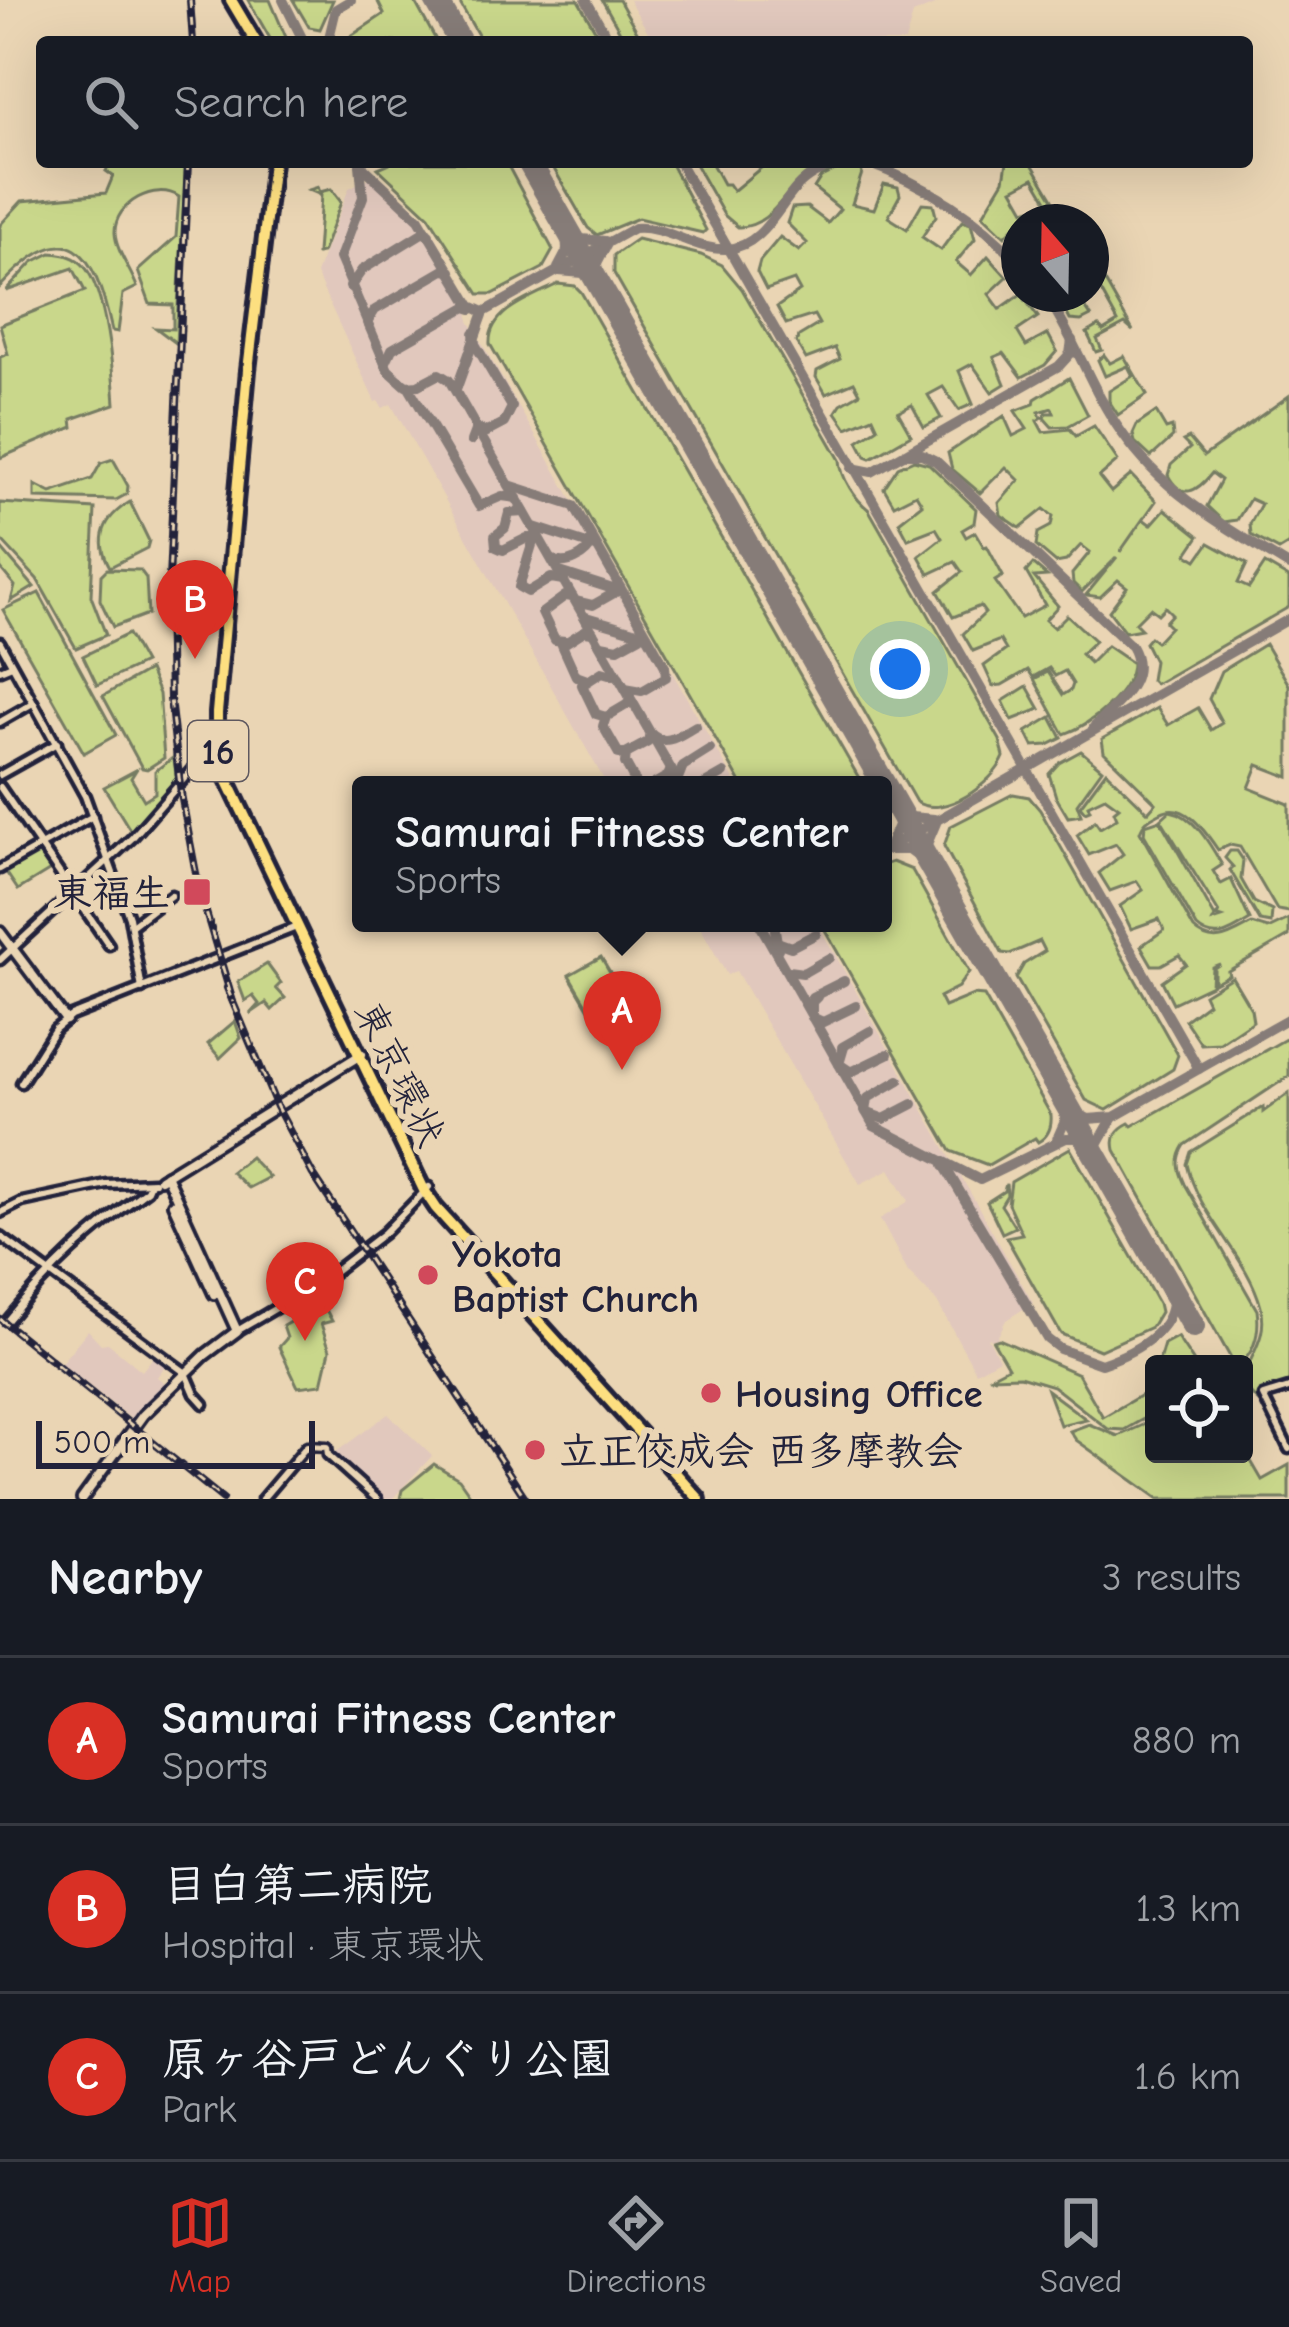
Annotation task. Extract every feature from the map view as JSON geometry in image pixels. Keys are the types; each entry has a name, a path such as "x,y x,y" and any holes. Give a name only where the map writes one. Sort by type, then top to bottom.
{"highway":[{"path":"234,0 255,36"},
{"name":"東京環状","path":"274,168 220,747 436,1208 702,1499"}],"main road":[{"path":"0,936 64,1021"},
{"path":"82,1499 124,1437 165,1390 235,1332 159,1178 361,1054"}],"street":[{"path":"0,642 93,815 132,926 142,989"},
{"path":"0,670 12,665"},
{"path":"0,722 34,703"},
{"path":"0,775 57,743"},
{"path":"0,960 109,860 210,749 220,747"},
{"path":"0,787 109,945"},
{"path":"0,869 93,815"},
{"path":"132,926 170,895"},
{"path":"21,1083 64,1021 300,926"},
{"path":"0,1213 22,1202 159,1178"},
{"path":"7,1321 85,1235 159,1178"},
{"path":"235,1332 322,1281 384,1233 426,1188"},
{"path":"0,1236 186,1373 194,1394 204,1404"},
{"path":"1289,1388 1263,1396 1289,1449"},
{"path":"262,1499 306,1446 327,1447 328,1455 377,1499"}],"shaded area":[{"path":"629,0 946,0 913,14 907,36 650,36"},
{"path":"376,175 433,232 468,294 469,321 732,776 602,776 391,404 383,408 375,402 316,274 349,188"},
{"path":"703,932 822,932 1033,1303 1006,1320 996,1340 988,1338 999,1359 976,1372 937,1302 908,1272 880,1219 909,1201 890,1169 860,1184 736,971 727,975"},
{"path":"88,1330 142,1371 155,1355 167,1363 157,1377 166,1384 134,1421 61,1363"},
{"path":"388,1414 432,1456 392,1499 382,1499 332,1455"}],"green space":[{"path":"248,0 270,0 285,36 269,36"},
{"path":"293,0 333,0 320,29 309,27"},
{"path":"377,0 414,0 434,36 351,36 384,14"},
{"path":"458,0 578,0 599,36 479,36"},
{"path":"602,0 619,0 640,36 623,36"},
{"path":"186,168 176,343 156,328 173,329 173,305 150,304 138,271 176,237 179,197 170,193 138,198 117,222 118,247 137,287 123,294 118,332 112,331 97,279 75,250 61,246 44,250 0,287 0,225 22,201 106,193 113,176 106,171"},
{"path":"378,168 509,168 553,250 543,268 493,294 479,294 429,216"},
{"path":"553,168 673,168 706,230 638,218 597,235 588,228"},
{"path":"697,168 714,168 733,191 761,168 815,168 757,222 738,227 724,215"},
{"path":"840,168 860,169 852,204 874,209 884,184 898,187 900,195 888,217 907,229 922,203 933,204 936,216 922,237 941,250 962,221 971,224 975,239 956,262 971,275 988,256 1001,270 1001,283 989,294 1001,312 1034,312 1038,317 1017,331 1026,346 1048,334 1057,351 1045,365 1022,377 1004,353 994,357 1005,384 992,392 972,364 959,371 973,404 959,410 943,387 928,395 941,418 924,427 912,405 898,412 911,435 871,458 866,456 858,441 878,428 873,417 847,428 836,412 860,393 854,382 826,394 816,377 817,371 840,359 835,348 806,359 796,342 819,324 814,315 786,324 777,307 800,291 794,280 766,290 757,272 780,237 799,251 807,243 787,223 792,208 807,207 828,223 840,209 814,188 821,177"},
{"path":"1006,168 1035,168 1053,199 1048,202 1034,178 1013,189 1022,204 1001,204 1001,232 983,215"},
{"path":"318,187 320,192 331,189 341,202 322,253 317,254 321,195 309,190"},
{"path":"637,239 722,265 742,289 840,460 850,488 869,510 1000,740 1004,757 998,767 966,796 940,806 916,802 614,273 614,255"},
{"path":"51,253 78,260 92,279 107,332 115,404 72,419 73,427 0,458 0,357 8,354 0,325 85,291 73,268 6,291 33,262"},
{"path":"558,284 575,286 581,292 858,776 737,776 490,344 496,323 525,300"},
{"path":"1109,289 1133,331 1125,324 1097,339 1102,350 1096,352 1087,333 1118,322 1109,306"},
{"path":"1066,312 1091,316 1081,321 1070,320"},
{"path":"1104,355 1110,363 1124,356 1147,395 1118,415 1109,391 1133,376 1128,366 1105,376 1098,360"},
{"path":"1069,378 1088,415 1068,426 1052,427 1044,418 1054,413 1052,408 1039,412 1037,421 1043,432 1070,429 1076,436 1094,426 1118,461 1099,477 1111,492 1131,475 1156,501 1143,519 1151,525 1165,509 1199,536 1187,554 1197,560 1209,543 1247,564 1238,583 1249,588 1265,564 1289,578 1289,607 1155,684 1151,680 1154,661 1145,643 1150,637 1156,642 1170,627 1165,622 1172,614 1165,607 1158,614 1150,608 1135,623 1141,629 1125,632 1109,611 1127,587 1118,580 1100,597 1086,595 1117,557 1082,592 1072,574 1090,552 1081,545 1066,561 1056,563 1036,546 1038,533 1051,526 1053,516 1044,509 1020,528 1001,515 999,503 1019,480 1006,467 980,493 952,469 948,453 1004,416 1013,436 1027,429 1015,411 1034,404"},
{"path":"1289,396 1289,544 1279,550 1251,535 1250,524 1261,504 1250,499 1237,520 1224,522 1207,506 1221,480 1212,473 1195,489 1184,491 1168,475 1171,465 1190,448 1183,441 1189,438 1204,456"},
{"path":"1156,412 1166,429 1172,427 1173,437 1151,457 1133,434 1137,425"},
{"path":"113,459 128,486 127,494 116,500 35,498 35,485 51,493 92,479 101,463"},
{"path":"914,460 929,464 976,509 974,523 962,530 966,537 975,532 987,546 1003,576 995,581 1021,618 1045,605 1026,572 1033,564 1047,576 1034,577 1058,606 1045,620 1054,628 1067,615 1095,641 1081,654 1090,663 1107,646 1132,663 1117,696 1086,724 1064,734 1034,679 1048,672 1063,695 1073,684 1065,671 1055,676 1049,668 1033,677 1028,670 993,686 984,666 1006,650 1000,640 973,651 963,634 985,613 980,606 953,617 938,591 962,572 955,562 929,574 919,556 942,538 936,528 908,539 899,522 922,504 916,494 894,505 884,488 898,467"},
{"path":"130,502 149,541 147,548 110,567 103,547 104,530"},
{"path":"0,503 95,509 91,596 106,635 76,648 37,579 0,539"},
{"path":"0,547 34,587 11,601 15,586 0,568"},
{"path":"107,569 140,570 146,578 148,614 113,627 100,600 101,575"},
{"path":"39,593 116,735 84,753 3,610"},
{"path":"128,634 144,663 97,685 83,656"},
{"path":"1265,644 1289,685 1289,777 1258,765 1249,788 1289,804 1289,912 1277,910 1240,847 1218,850 1185,814 1177,810 1160,813 1140,832 1201,935 1223,938 1252,924 1268,929 1289,919 1289,936 1214,983 1214,968 1220,964 1212,967 1211,985 1173,1003 1162,981 1186,964 1179,955 1152,965 1141,946 1164,930 1159,919 1131,929 1120,906 1143,890 1137,881 1110,891 1099,873 1123,854 1116,844 1089,855 1077,835 1095,821 1100,828 1117,818 1114,811 1119,807 1105,797 1088,805 1090,810 1085,812 1080,806 1106,771 1148,812 1156,803 1104,752 1102,739 1157,708 1168,725 1198,708 1211,730 1222,723 1209,699 1221,671"},
{"path":"149,670 159,694 164,758 147,769 142,768 103,696"},
{"path":"1027,686 1040,709 1012,720 1003,701"},
{"path":"1051,717 1062,738 1033,746 1026,732"},
{"path":"1081,751 1102,769 1077,804 1081,815 1068,817 1049,774"},
{"path":"174,757 177,784 132,833 104,787 136,770 131,778 144,800 155,793 155,771"},
{"path":"1013,794 1029,797 1040,810 1178,1055 1173,1069 1107,1110 1086,1100 1016,978 1024,964 1045,951 1040,941 1002,953 944,846 951,826"},
{"path":"1170,811 1187,818 1207,840 1222,865 1213,871 1221,884 1231,879 1250,920 1217,935 1197,927 1144,834 1145,825 1160,820 1215,917 1213,921 1222,918 1216,916 1219,913 1161,819"},
{"path":"40,849 52,869 18,890 4,869"},
{"path":"1237,851 1243,860 1241,879 1254,902 1272,911 1271,923 1260,921 1230,870 1233,867 1225,858"},
{"path":"892,862 912,870 969,972 958,987 939,997 944,1007 973,995 984,996 1051,1115 1042,1140 1035,1138 988,1165 951,1151 826,932 892,932"},
{"path":"601,957 632,1009 600,1028 569,975"},
{"path":"267,964 285,998 272,1010 266,1003 250,1014 259,1004 253,996 245,1001 238,982"},
{"path":"1232,977 1253,1021 1220,1043 1201,1044 1185,1020 1208,1003 1204,994"},
{"path":"235,1021 241,1038 220,1058 208,1044"},
{"path":"1289,1037 1289,1076 1185,1145 1179,1160 1185,1184 1257,1310 1257,1332 1248,1355 1229,1355 1115,1150 1116,1134 1129,1123 1132,1126"},
{"path":"1289,1093 1289,1387 1262,1391 1264,1406 1253,1396 1253,1356 1263,1324 1255,1288 1201,1201 1187,1164 1191,1152 1263,1107 1263,1112"},
{"path":"1070,1148 1160,1312 1151,1327 1100,1350 1061,1334 1006,1237 1022,1234 1008,1204 1011,1182"},
{"path":"250,1157 269,1177 248,1188 231,1172"},
{"path":"1006,1184 1001,1205 1015,1227 1002,1233 987,1202 1004,1191"},
{"path":"316,1291 332,1321 321,1324 330,1350 322,1384 298,1387 279,1347 287,1338 283,1326 302,1315 297,1301"},
{"path":"1177,1337 1189,1355 1161,1355 1164,1344"},
{"path":"999,1339 1078,1374 1103,1417 1145,1393 1145,1418 1124,1430 1108,1429 1053,1386 1020,1376 989,1377 1008,1367 993,1341"},
{"path":"1047,1390 1086,1419 1060,1425"},
{"path":"1089,1424 1118,1436 1145,1424 1145,1463 1252,1463 1262,1480 1289,1465 1289,1499 1159,1499 1070,1431"},
{"path":"434,1464 459,1479 473,1499 400,1499 402,1490"}],"taxiway":[{"path":"283,0 301,36"},
{"path":"329,36 336,9 351,0"},
{"path":"586,0 607,36"},
{"path":"360,168 363,197 340,258 388,370 406,386 439,374 449,380 675,776"},
{"path":"364,168 419,219 471,306 484,312 634,228 658,230 715,249 739,247 767,226 801,183 826,168"},
{"path":"682,168 1199,1069"},
{"path":"879,168 948,203 1001,245"},
{"path":"564,224 581,239 605,241"},
{"path":"558,268 567,251 566,229"},
{"path":"350,287 362,270 422,233 429,234"},
{"path":"599,283 597,263 607,244"},
{"path":"367,323 375,310 444,270 451,271"},
{"path":"559,271 583,273 599,286"},
{"path":"385,364 392,349 466,307 472,309"},
{"path":"456,390 484,312"},
{"path":"1056,312 1111,416 1139,455 1198,509 1289,566"},
{"path":"471,441 476,428 487,432 504,423 512,407 475,344 474,333"},
{"path":"852,468 872,472 1059,366 1070,354 1072,340"},
{"path":"408,386 479,506 502,496 517,498"},
{"path":"907,454 936,461 1131,646 1136,658 1134,680 1094,727"},
{"path":"509,485 574,506 665,666 666,677 642,691 625,688"},
{"path":"524,512 509,513 505,528 495,536 496,547 503,550 538,538"},
{"path":"534,527 596,547"},
{"path":"536,532 519,587 528,592 551,578 563,580"},
{"path":"553,560 576,559 592,543"},
{"path":"560,572 622,592"},
{"path":"576,601 593,605 616,592 617,585"},
{"path":"565,641 555,640 542,613 565,596 573,597"},
{"path":"586,617 647,635"},
{"path":"892,846 1289,619"},
{"path":"601,645 618,648 640,636 641,628"},
{"path":"587,680 576,676 562,645 584,631 593,632"},
{"path":"606,717 596,714 582,685 602,672 619,677"},
{"path":"626,754 619,754 603,726 606,717 628,704 630,696"},
{"path":"632,776 626,754 648,742 651,734 668,740 696,726"},
{"path":"679,776 683,766 710,749"},
{"path":"668,776 671,769"},
{"path":"719,776 724,773"},
{"path":"894,802 911,817 934,819"},
{"path":"892,839 898,825 895,805"},
{"path":"931,867 927,844 936,823"},
{"path":"892,850 909,850 929,865"},
{"path":"764,932 874,1126 980,1180 1066,1138 1085,1138"},
{"path":"775,932 778,949"},
{"path":"777,942 791,947 816,934"},
{"path":"788,971 803,973 829,958"},
{"path":"812,997 844,981"},
{"path":"817,997 812,1002 812,1017 823,1022 856,1006"},
{"path":"1067,1106 1088,1119 1114,1117 1289,1018"},
{"path":"842,1047 870,1031"},
{"path":"844,1047 839,1064 851,1072 888,1054"},
{"path":"866,1112 868,1098 899,1080"},
{"path":"1057,1139 1065,1121 1063,1098"},
{"path":"868,1113 884,1119 913,1104"},
{"path":"1100,1165 1098,1144 1112,1119"},
{"path":"944,1165 1047,1339 1060,1349 1101,1364 1128,1353 1163,1326 1172,1300 1170,1285"}],"runway":[{"path":"436,0 457,36"},
{"path":"532,168 879,776"},
{"path":"892,798 1193,1326"}],"railway":[{"path":"190,0 193,36"},
{"path":"188,168 168,602 170,699 199,889 233,1002"},
{"path":"227,988 277,1107 312,1173 526,1499"},
{"path":"0,1319 223,1499"}],"place":[{"name":"目白第二病院","path":"195,659"},
{"name":"東福生","path":"197,892"},
{"name":"Samurai Fitness Center","path":"622,1070"},
{"name":"Yokota Baptist Church","path":"428,1275"},
{"name":"原ヶ谷戸どんぐり公園","path":"305,1341"},
{"name":"Housing Office","path":"711,1393"},
{"name":"立正佼成会 西多摩教会","path":"535,1450"}]}
